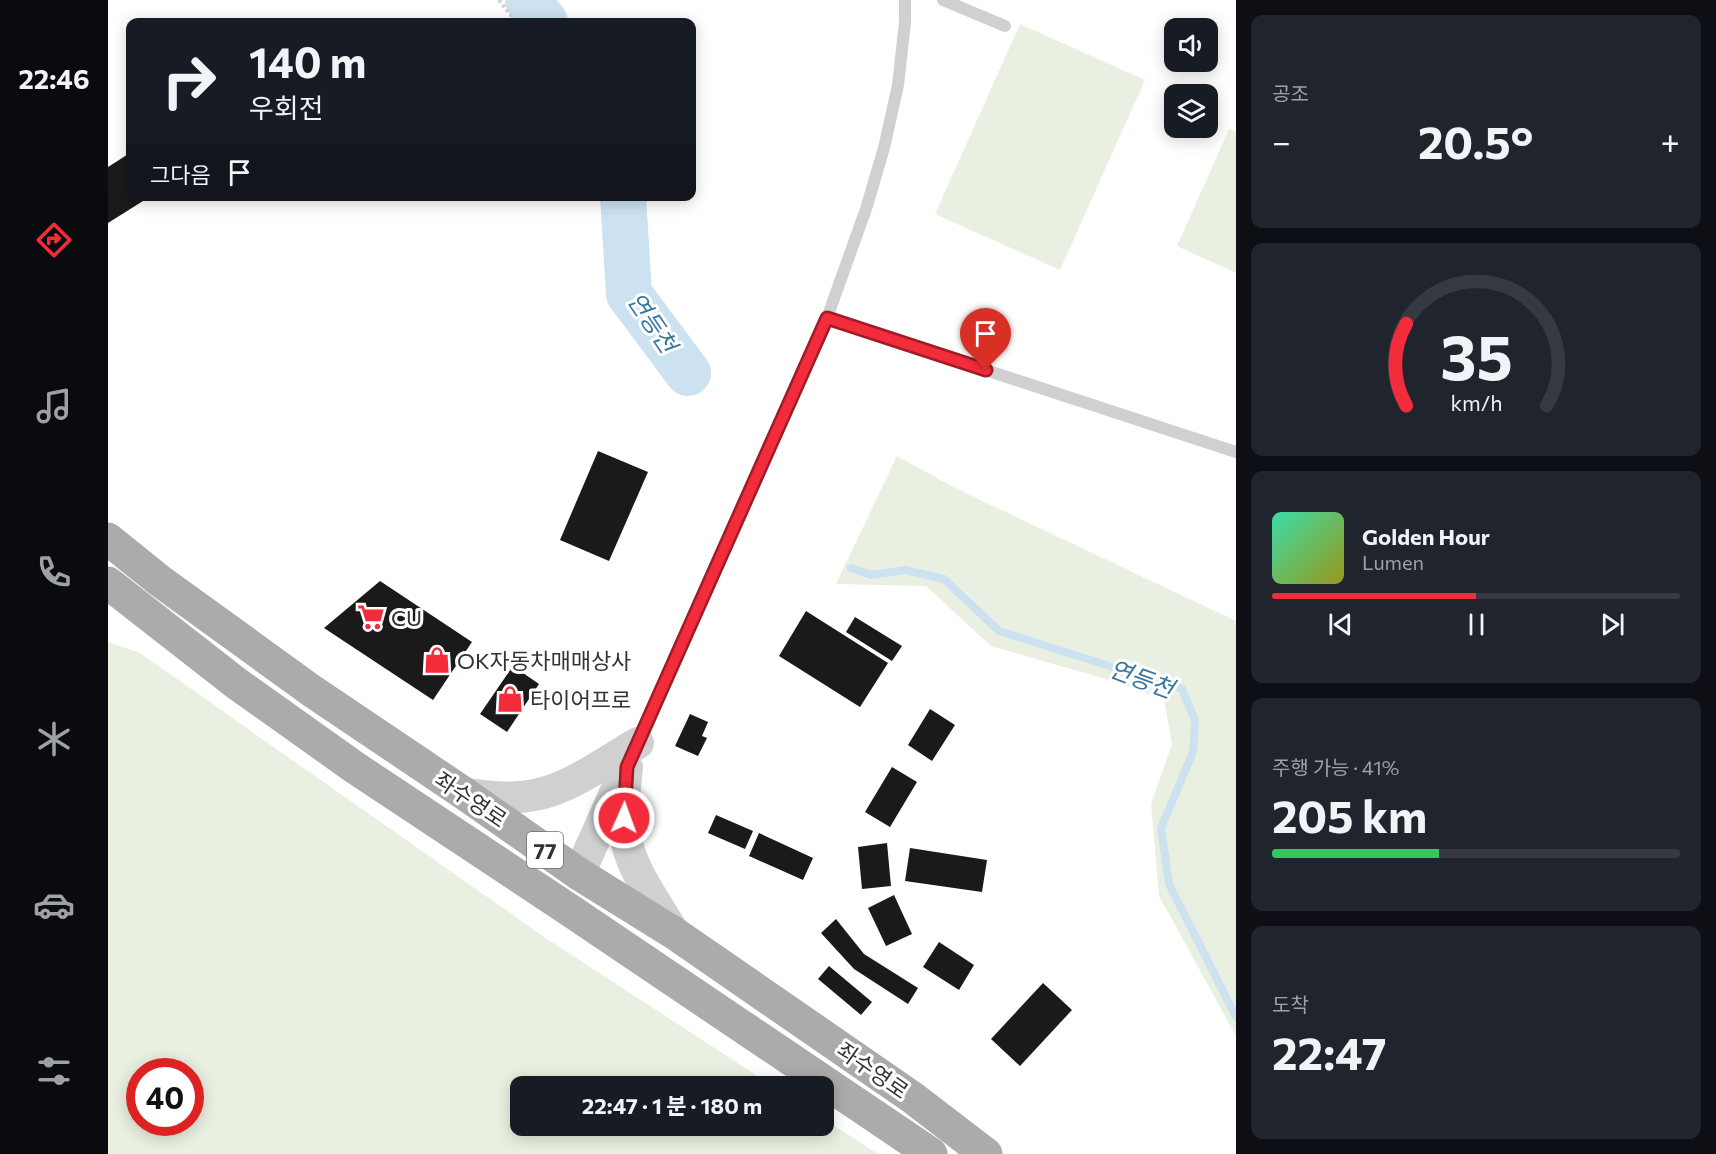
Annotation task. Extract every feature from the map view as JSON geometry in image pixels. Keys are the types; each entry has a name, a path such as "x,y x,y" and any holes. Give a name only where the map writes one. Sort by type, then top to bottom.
{"main road":[{"name":"좌수영로","path":"108,539 160,581 312,691 579,874 674,933 913,1098 986,1154"},
{"name":"좌수영로","path":"108,583 236,682 354,767 931,1154"},
{"path":"565,907 579,874"}],"street":[{"path":"465,794 519,797 540,794 636,747"},
{"path":"579,874 636,747"},
{"path":"636,747 624,802 625,834 630,856 674,933"}],"lane":[{"path":"636,747 827,318 866,209 884,148 898,85 905,22 905,0"},
{"path":"943,0 1005,26"},
{"path":"827,318 1236,452"}],"path":[{"path":"499,0 513,18"}],"green space":[{"path":"1020,24 1145,80 1060,270 935,214"},
{"path":"1229,129 1236,132 1236,273 1177,246"},
{"path":"897,456 957,489 1236,621 1236,1036 1159,896 1151,804 1172,744 1164,700 1116,682 991,646 926,586 836,584"},
{"path":"108,642 140,653 544,937 758,1076 510,1076 510,1136 834,1136 834,1125 878,1154 108,1154"}],"building":[{"path":"126,156 126,201 143,201 108,223 108,167"},
{"path":"598,451 648,472 609,561 560,540"},
{"path":"380,581 472,642 433,700 324,628"},
{"path":"806,611 888,663 860,707 779,656"},
{"path":"855,617 902,646 892,661 846,632"},
{"name":"타이어프로","path":"513,666 539,684 507,732 480,714"},
{"path":"930,709 955,725 932,761 908,745"},
{"path":"690,714 708,722 702,736 707,738 698,756 675,746"},
{"path":"892,767 917,782 890,827 865,812"},
{"path":"716,815 753,831 745,849 708,833"},
{"path":"759,833 813,858 803,880 749,856"},
{"path":"887,843 891,886 862,889 858,847"},
{"path":"910,848 987,860 982,892 905,881"},
{"path":"894,895 912,934 886,946 868,908"},
{"path":"836,919 864,954 918,988 908,1004 854,969 821,933"},
{"path":"939,942 974,965 959,990 923,967"},
{"path":"829,966 872,1002 861,1015 818,979"},
{"path":"1043,983 1072,1010 1020,1066 991,1039"}],"waterway":[{"name":"연등천","path":"528,0 542,18"},
{"name":"연등천","path":"623,201 629,294 688,373"},
{"name":"연등천","path":"851,568 871,575 905,570 944,579 999,631 1182,689 1195,720 1193,752 1161,828 1169,884 1236,1017"}],"place":[{"name":"CU","path":"371,617"},
{"name":"OK자동차매매상사","path":"437,660"},
{"name":"타이어프로","path":"510,699"}],"route":[{"path":"624,818 627,767 827,318 986,370"}]}
